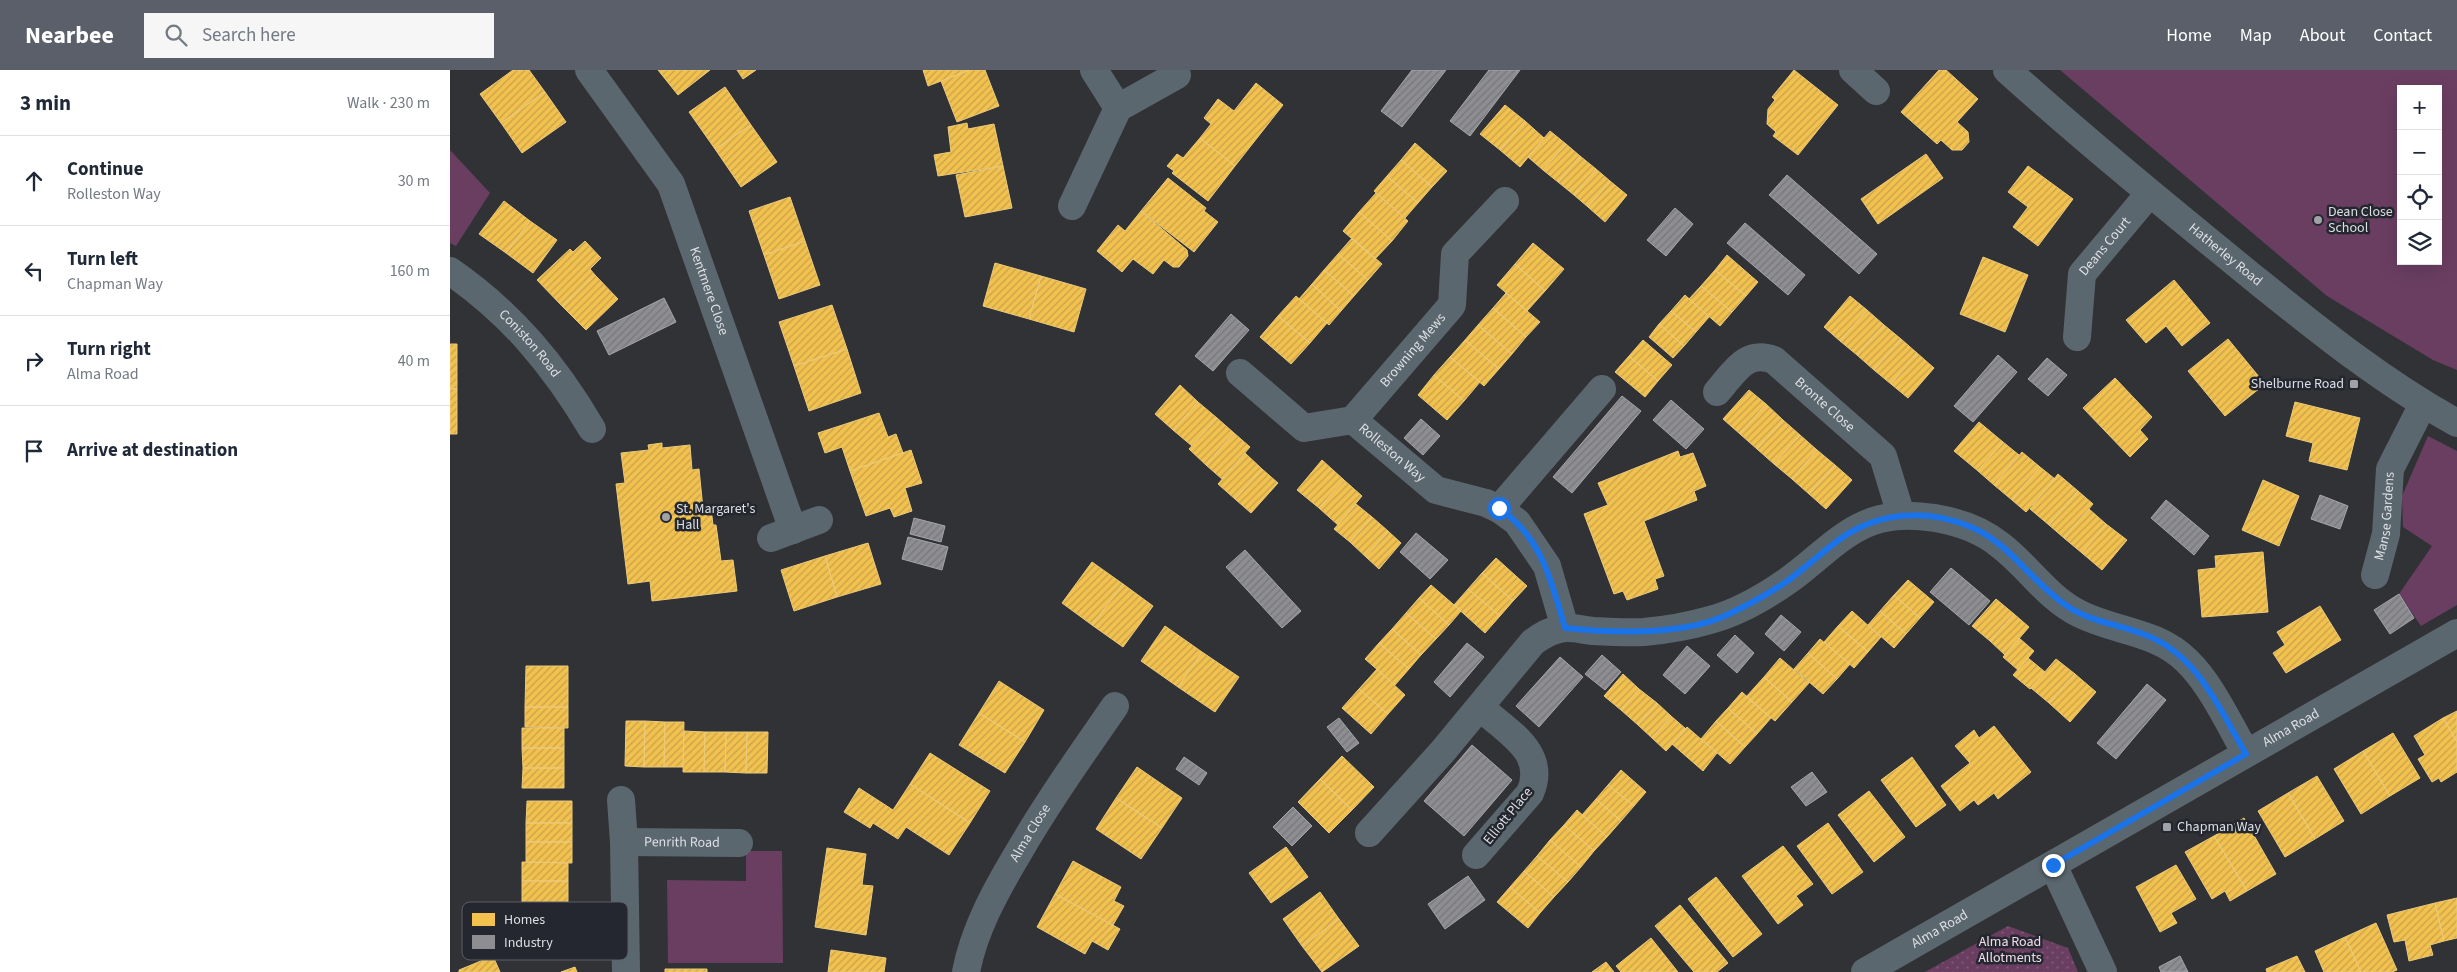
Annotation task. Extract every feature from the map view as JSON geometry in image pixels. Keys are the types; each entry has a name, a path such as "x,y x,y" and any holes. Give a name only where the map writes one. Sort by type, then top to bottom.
{"street":[{"name":"Kentmere Close","path":"589,70 670,184 782,534 819,520"},
{"path":"1094,70 1118,108"},
{"path":"1852,70 1876,91"},
{"name":"Hatherley Road","path":"2006,70 2149,194 2332,340 2422,404 2457,423"},
{"path":"1072,206 1118,108 1177,75"},
{"name":"Deans Court","path":"2077,337 2082,274 2149,194"},
{"name":"Browning Mews","path":"1353,420 1452,305 1455,254 1505,201"},
{"name":"Coniston Road","path":"450,272 498,308 525,334 571,393 592,429"},
{"name":"Bronte Close","path":"1717,392 1745,361 1759,356 1774,360 1883,456 1902,515"},
{"name":"Rolleston Way","path":"1240,373 1304,428 1353,420 1436,490 1499,508 1521,527 1543,560 1552,579 1565,628"},
{"path":"1499,508 1602,389"},
{"name":"Manse Gardens","path":"2374,575 2386,534 2390,469 2422,404"},
{"path":"1369,833 1480,707 1533,642 1544,635 1565,628 1593,631 1644,632 1698,624 1727,615 1786,582 1833,544 1858,527 1879,519 1902,515 1919,515 1954,521 1972,527 2001,545 2044,588 2079,614 2108,625 2142,633 2173,649 2198,674 2246,754"},
{"name":"Alma Road","path":"1865,972 2457,633"},
{"name":"Alma Close","path":"966,972 970,951 994,894 1047,804 1115,706"},
{"name":"Elliott Place","path":"1476,855 1530,793 1535,782 1536,770 1533,758 1525,747 1480,707"},
{"name":"Penrith Road","path":"621,800 625,902"},
{"name":"Penrith Road","path":"624,842 739,843"},
{"path":"2053,865 2103,972"}],"green space":[{"name":"Dean Close School","path":"2060,70 2457,70 2457,370 2433,360 2327,296"},
{"path":"450,150 490,193 456,246 450,243"},
{"path":"2428,436 2457,451 2457,605 2421,626 2399,594 2432,546 2403,527 2402,496"},
{"path":"746,851 782,851 783,963 668,963 667,880 746,881"},
{"name":"Alma Road Allotments","path":"2008,926 2068,948 2078,972 1925,972"}],"building: Homes":[{"path":"513,70 529,70 545,92 501,123 480,94"},
{"path":"658,70 710,70 678,95"},
{"path":"737,70 756,70 743,79"},
{"path":"923,70 970,70 928,86"},
{"path":"970,70 985,70 999,106 957,122 941,81"},
{"path":"1794,70 1838,105 1798,155 1773,136 1776,132 1767,124 1768,109 1775,100 1772,97"},
{"path":"1939,70 1946,70 1978,99 1957,122 1968,132 1969,142 1962,150 1952,150 1941,140 1937,144 1901,112"},
{"path":"1256,83 1283,105 1235,166 1200,138 1211,124 1204,118 1218,99 1234,111"},
{"path":"725,87 751,125 715,149 689,112"},
{"path":"545,92 566,122 522,153 501,123"},
{"path":"1505,105 1525,121 1500,150 1480,134"},
{"path":"1525,121 1544,138 1520,167 1500,150"},
{"path":"967,123 968,129 994,124 1003,166 938,176 934,155 951,152 948,127"},
{"path":"751,125 777,162 741,187 715,149"},
{"path":"1550,131 1566,144 1543,170 1528,157"},
{"path":"1200,138 1235,166 1208,201 1172,173 1174,171 1167,166 1177,154 1183,158"},
{"path":"1415,143 1447,171 1432,187 1401,160"},
{"path":"1566,144 1580,156 1558,182 1543,170"},
{"path":"1926,154 1943,178 1878,224 1861,199"},
{"path":"1580,156 1596,169 1574,195 1558,182"},
{"path":"1401,160 1432,187 1418,203 1387,176"},
{"path":"1003,166 1012,208 965,217 956,175"},
{"path":"2028,166 2073,199 2038,246 2013,227 2028,207 2008,192"},
{"path":"1596,169 1610,181 1588,207 1574,195"},
{"path":"1387,176 1418,203 1405,218 1374,191"},
{"path":"1168,178 1206,208 1204,211 1218,222 1194,252 1141,211"},
{"path":"1610,181 1627,195 1605,222 1588,207"},
{"path":"1376,193 1408,221 1392,241 1359,212"},
{"path":"790,197 805,241 764,255 749,211"},
{"path":"504,201 530,221 506,253 479,234"},
{"path":"1141,211 1187,250 1188,256 1179,267 1173,267 1164,260 1153,274 1133,259 1122,272 1097,251 1118,225 1125,231"},
{"path":"1359,212 1392,241 1375,259 1343,231"},
{"path":"530,221 557,240 533,273 506,253"},
{"path":"1352,238 1382,264 1368,280 1338,254"},
{"path":"585,241 601,258 590,269 595,275 562,306 537,280 570,249 573,252"},
{"path":"805,241 820,285 779,299 764,255"},
{"path":"1533,243 1564,269 1545,291 1515,264"},
{"path":"1338,254 1368,280 1354,296 1324,270"},
{"path":"1727,255 1758,282 1746,296 1715,270"},
{"path":"1983,257 2028,275 2005,332 1960,314"},
{"path":"995,263 1041,276 1029,319 983,306"},
{"path":"1515,264 1545,291 1527,311 1497,285"},
{"path":"1324,270 1354,296 1341,311 1312,284"},
{"path":"1715,270 1746,296 1732,312 1701,286"},
{"path":"595,275 618,299 586,330 562,306"},
{"path":"1041,276 1086,289 1074,332 1029,319"},
{"path":"2174,280 2210,323 2182,346 2166,326 2146,343 2126,320"},
{"path":"1312,284 1341,311 1329,325 1299,299"},
{"path":"1701,286 1732,312 1720,326 1689,299"},
{"path":"1506,293 1540,322 1526,337 1493,308"},
{"path":"1685,295 1709,317 1696,332 1671,311"},
{"path":"1296,296 1327,323 1310,343 1278,316"},
{"path":"1850,296 1867,310 1840,341 1824,327"},
{"path":"832,305 847,349 794,366 779,322"},
{"path":"1493,308 1526,337 1512,354 1478,325"},
{"path":"1867,310 1884,325 1857,355 1840,341"},
{"path":"1671,311 1696,332 1684,346 1659,324"},
{"path":"1278,316 1310,343 1291,364 1260,337"},
{"path":"1659,324 1684,346 1673,358 1649,337"},
{"path":"1478,325 1512,354 1499,369 1465,340"},
{"path":"1884,325 1901,339 1874,370 1857,355"},
{"path":"1901,339 1917,353 1891,384 1874,370"},
{"path":"2228,339 2265,384 2225,416 2188,371"},
{"path":"1465,340 1499,369 1484,386 1450,357"},
{"path":"1643,340 1672,365 1658,381 1629,356"},
{"path":"450,344 457,344 457,389 450,389"},
{"path":"847,349 861,393 809,411 794,366"},
{"path":"1917,353 1934,368 1908,398 1891,384"},
{"path":"1629,356 1658,381 1645,397 1615,372"},
{"path":"1450,357 1480,382 1464,401 1434,375"},
{"path":"1434,375 1464,401 1447,420 1418,395"},
{"path":"2115,378 2152,417 2140,430 2148,439 2130,457 2083,408"},
{"path":"1180,385 1198,402 1173,430 1155,414"},
{"path":"450,389 457,389 457,434 450,434"},
{"path":"1749,390 1766,404 1740,434 1723,419"},
{"path":"1198,402 1217,418 1192,446 1173,430"},
{"path":"2295,402 2360,418 2347,470 2309,461 2313,443 2286,436"},
{"path":"1766,404 1783,420 1757,449 1740,434"},
{"path":"879,413 888,437 896,434 903,453 850,471 842,447 825,453 818,433"},
{"path":"1217,418 1234,433 1206,465 1189,449"},
{"path":"1783,420 1800,435 1774,464 1757,449"},
{"path":"1979,422 2003,442 1978,471 1954,451"},
{"path":"1234,433 1250,447 1222,479 1206,465"},
{"path":"1800,435 1817,450 1792,479 1774,464"},
{"path":"2003,442 2019,455 1994,485 1978,471"},
{"name":"St. Margaret's Hall","path":"662,443 662,448 690,445 692,470 699,469 703,509 711,508 713,525 716,525 721,561 733,560 737,591 652,601 650,581 628,584 616,484 625,483 621,453 649,450 648,445"},
{"path":"911,450 922,483 905,488 912,511 894,517 890,508 866,516 850,471"},
{"path":"1817,450 1835,465 1809,494 1792,479"},
{"path":"1678,451 1680,457 1693,453 1706,486 1694,491 1697,500 1644,521 1664,576 1655,579 1658,589 1627,600 1623,591 1614,594 1584,514 1608,505 1598,483"},
{"path":"2022,452 2040,467 2012,500 1994,485"},
{"path":"1245,453 1262,469 1235,499 1218,484"},
{"path":"1322,460 1344,480 1319,508 1297,490"},
{"path":"1835,465 1852,480 1826,509 1809,494"},
{"path":"2040,467 2055,479 2026,512 2012,500"},
{"path":"1262,469 1278,483 1251,513 1235,499"},
{"path":"2058,474 2078,491 2049,525 2030,509"},
{"path":"1344,480 1362,496 1338,525 1319,508"},
{"path":"2263,480 2299,496 2279,546 2242,530"},
{"path":"2078,491 2093,504 2064,538 2049,525"},
{"path":"1356,504 1372,517 1350,542 1334,529"},
{"path":"2089,509 2106,524 2082,553 2064,538"},
{"path":"1372,517 1388,531 1366,557 1350,542"},
{"path":"2106,524 2127,540 2102,570 2082,553"},
{"path":"1388,531 1401,543 1379,569 1366,557"},
{"path":"868,543 881,584 837,597 825,556"},
{"path":"2263,552 2268,612 2202,617 2198,570 2216,568 2215,556"},
{"path":"825,556 837,597 794,611 781,570"},
{"path":"1496,558 1527,586 1513,601 1482,573"},
{"path":"1092,562 1123,584 1092,625 1062,603"},
{"path":"1482,573 1513,601 1500,616 1468,589"},
{"path":"1908,580 1934,602 1920,618 1894,595"},
{"path":"1123,584 1153,606 1123,647 1092,625"},
{"path":"1431,585 1461,611 1449,625 1419,598"},
{"path":"1468,589 1500,616 1485,633 1454,605"},
{"path":"1894,595 1920,618 1906,634 1880,611"},
{"path":"1419,598 1449,625 1436,639 1406,613"},
{"path":"1996,599 2014,614 1990,641 1972,626"},
{"path":"2320,606 2341,640 2286,673 2273,653 2285,645 2277,632"},
{"path":"1852,611 1881,637 1868,652 1838,626"},
{"path":"1880,611 1906,634 1894,648 1868,625"},
{"path":"1406,613 1436,639 1421,655 1392,629"},
{"path":"2014,614 2029,627 2005,655 1990,641"},
{"path":"1165,626 1202,652 1178,687 1141,661"},
{"path":"1838,626 1868,652 1854,668 1824,642"},
{"path":"1392,629 1421,655 1409,669 1379,643"},
{"path":"2019,638 2034,651 2018,670 2003,657"},
{"path":"1820,639 1850,664 1837,679 1808,653"},
{"path":"1379,643 1409,669 1395,685 1365,659"},
{"path":"1202,652 1239,677 1215,712 1178,687"},
{"path":"1808,653 1837,679 1823,694 1794,669"},
{"path":"1780,658 1809,683 1792,702 1764,677"},
{"path":"2028,658 2045,672 2030,689 2013,675"},
{"path":"2056,659 2075,674 2049,703 2031,688"},
{"path":"526,666 568,666 568,707 525,707"},
{"path":"1377,669 1405,695 1388,714 1359,689"},
{"path":"1623,674 1639,689 1621,710 1604,696"},
{"path":"2075,674 2096,692 2070,722 2049,703"},
{"path":"1764,677 1792,702 1775,721 1746,697"},
{"path":"999,681 1044,710 1025,742 979,713"},
{"path":"1359,689 1388,714 1371,734 1342,708"},
{"path":"1639,689 1657,703 1638,725 1621,710"},
{"path":"1742,692 1771,718 1757,734 1728,708"},
{"path":"1657,703 1671,716 1652,738 1638,725"},
{"path":"525,707 568,707 568,728 525,727"},
{"path":"1728,708 1757,734 1745,747 1716,721"},
{"path":"2457,711 2457,742 2443,718"},
{"path":"979,713 1025,742 1005,773 959,745"},
{"path":"1671,716 1686,729 1666,751 1652,738"},
{"path":"2443,718 2457,742 2457,772 2441,782 2439,778 2432,782 2418,759 2425,755 2414,736"},
{"path":"626,721 645,721 644,767 625,766"},
{"path":"645,721 665,722 664,767 644,767"},
{"path":"1716,721 1745,747 1730,764 1701,739"},
{"path":"665,722 684,722 683,767 664,767"},
{"path":"1994,726 2031,772 1998,799 1994,793 1978,805 1974,800 1960,811 1941,786 1970,763 1955,746 1974,730 1979,738"},
{"path":"1687,727 1717,753 1703,771 1672,744"},
{"path":"522,728 564,728 564,748 522,748"},
{"path":"684,731 705,732 704,772 683,772"},
{"path":"705,732 726,732 725,772 704,772"},
{"path":"726,732 747,732 746,773 725,772"},
{"path":"747,732 768,732 767,773 746,773"},
{"path":"2393,733 2420,778 2390,796 2363,751"},
{"path":"522,748 564,748 564,768 523,768"},
{"path":"2363,751 2390,796 2361,814 2334,769"},
{"path":"930,753 990,791 970,823 910,784"},
{"path":"1342,756 1374,787 1352,810 1320,779"},
{"path":"1912,757 1946,805 1916,827 1881,780"},
{"path":"1137,767 1182,798 1162,828 1116,798"},
{"path":"523,768 564,768 564,788 522,788"},
{"path":"1621,770 1646,792 1634,806 1608,785"},
{"path":"2317,776 2344,821 2315,839 2288,793"},
{"path":"1320,779 1352,810 1329,833 1298,802"},
{"path":"910,784 970,823 949,855 906,827 898,839 873,823 870,828 844,812 859,788 893,810"},
{"path":"1608,785 1634,806 1621,821 1596,799"},
{"path":"1869,791 1905,837 1874,862 1838,815"},
{"path":"2288,793 2315,839 2285,857 2258,811"},
{"path":"1116,798 1162,828 1141,859 1096,829"},
{"path":"1596,799 1621,821 1607,837 1582,815"},
{"path":"527,801 572,801 572,823 526,823"},
{"path":"1577,810 1607,837 1594,851 1564,825"},
{"path":"2244,818 2276,874 2247,891 2214,836"},
{"path":"526,823 572,823 572,842 526,842"},
{"path":"1828,823 1863,872 1832,894 1797,846"},
{"path":"1564,825 1594,851 1581,867 1550,840"},
{"path":"2214,836 2247,891 2230,901 2225,891 2212,899 2185,852"},
{"path":"1550,840 1581,867 1568,882 1537,856"},
{"path":"526,842 572,842 572,863 526,862"},
{"path":"1783,846 1813,884 1796,896 1803,905 1778,924 1742,876"},
{"path":"1286,847 1308,877 1271,903 1249,873"},
{"path":"827,848 866,854 862,885 873,886 866,935 815,927"},
{"path":"1537,856 1568,882 1554,897 1524,871"},
{"path":"1073,861 1121,887 1114,901 1124,906 1113,925 1055,894"},
{"path":"522,862 568,863 568,881 522,881"},
{"path":"2176,865 2196,899 2171,913 2177,923 2160,932 2136,887"},
{"path":"1524,871 1554,897 1540,913 1510,887"},
{"path":"1716,877 1762,934 1733,957 1688,899"},
{"path":"522,881 568,881 568,902 522,902"},
{"path":"1510,887 1540,913 1528,928 1497,902"},
{"path":"1320,892 1339,919 1302,946 1283,919"},
{"path":"1055,894 1120,929 1108,950 1092,941 1085,954 1037,927"},
{"path":"2457,898 2457,938 2444,941 2435,903"},
{"path":"2435,903 2444,941 2430,945 2433,955 2409,961 2405,940 2394,942 2387,915"},
{"path":"1680,905 1728,963 1717,972 1694,972 1655,926"},
{"path":"1339,919 1359,946 1322,972 1302,946"},
{"path":"2376,923 2397,970 2392,972 2361,972 2345,937"},
{"path":"2345,937 2361,972 2324,972 2315,951"},
{"path":"1651,938 1678,972 1621,972 1616,966"},
{"path":"831,950 886,958 884,972 828,972"},
{"path":"2297,956 2305,972 2267,972 2266,969"},
{"path":"483,960 495,960 500,972 459,972 459,970"},
{"path":"1606,962 1614,972 1592,972"},
{"path":"575,967 577,972 561,972"},
{"path":"665,969 707,969 707,972 665,972"}],"building: Industry":[{"path":"1412,70 1446,70 1402,127 1381,111"},
{"path":"1489,70 1520,70 1470,136 1450,121"},
{"path":"1787,175 1877,254 1859,274 1769,195"},
{"path":"1675,208 1693,224 1666,256 1647,240"},
{"path":"1745,223 1805,275 1788,295 1727,243"},
{"path":"664,298 676,322 609,355 597,331"},
{"path":"1231,314 1249,330 1213,371 1195,356"},
{"path":"1998,355 2017,372 1973,422 1954,406"},
{"path":"2047,358 2067,375 2048,396 2028,379"},
{"path":"1622,396 1641,411 1572,493 1553,477"},
{"path":"1671,400 1704,429 1686,449 1653,420"},
{"path":"1421,419 1440,436 1423,455 1404,438"},
{"path":"2320,495 2348,506 2340,529 2311,519"},
{"path":"2166,500 2209,536 2194,555 2151,518"},
{"path":"914,518 945,526 941,542 910,534"},
{"path":"1416,533 1448,560 1430,579 1400,552"},
{"path":"908,537 948,547 942,570 902,559"},
{"path":"1245,550 1301,611 1282,628 1226,567"},
{"path":"1951,568 1990,601 1969,625 1930,592"},
{"path":"2399,594 2414,618 2390,634 2374,610"},
{"path":"1781,615 1801,632 1784,651 1765,634"},
{"path":"1735,635 1754,653 1737,673 1717,655"},
{"path":"1467,643 1484,657 1450,697 1434,682"},
{"path":"1687,646 1710,666 1685,694 1663,675"},
{"path":"1602,655 1621,672 1605,690 1585,674"},
{"path":"1560,657 1583,677 1539,727 1516,706"},
{"path":"2147,684 2166,700 2116,759 2097,743"},
{"path":"1339,718 1359,743 1347,752 1327,727"},
{"path":"1472,745 1512,780 1464,836 1424,801"},
{"path":"1184,757 1207,773 1199,785 1176,769"},
{"path":"1812,772 1827,792 1806,806 1791,787"},
{"path":"1293,807 1312,826 1292,846 1273,827"},
{"path":"1468,876 1485,900 1445,929 1428,904"},
{"path":"2180,956 2188,972 2161,972 2159,967"}],"place":[{"name":"Dean Close School","path":"2318,220"},
{"name":"Shelburne Road","path":"2354,384"},
{"name":"St. Margaret's Hall","path":"666,517"},
{"name":"Chapman Way","path":"2167,827"}],"route":[{"path":"1499,508 1517,522 1540,553 1552,579 1565,628 1593,631 1644,632 1698,624 1727,615 1786,582 1858,527 1879,519 1902,515 1919,515 1954,521 1972,527 2001,545 2044,588 2079,614 2108,625 2142,633 2173,649 2187,660 2198,674 2246,754 2053,865"}]}
